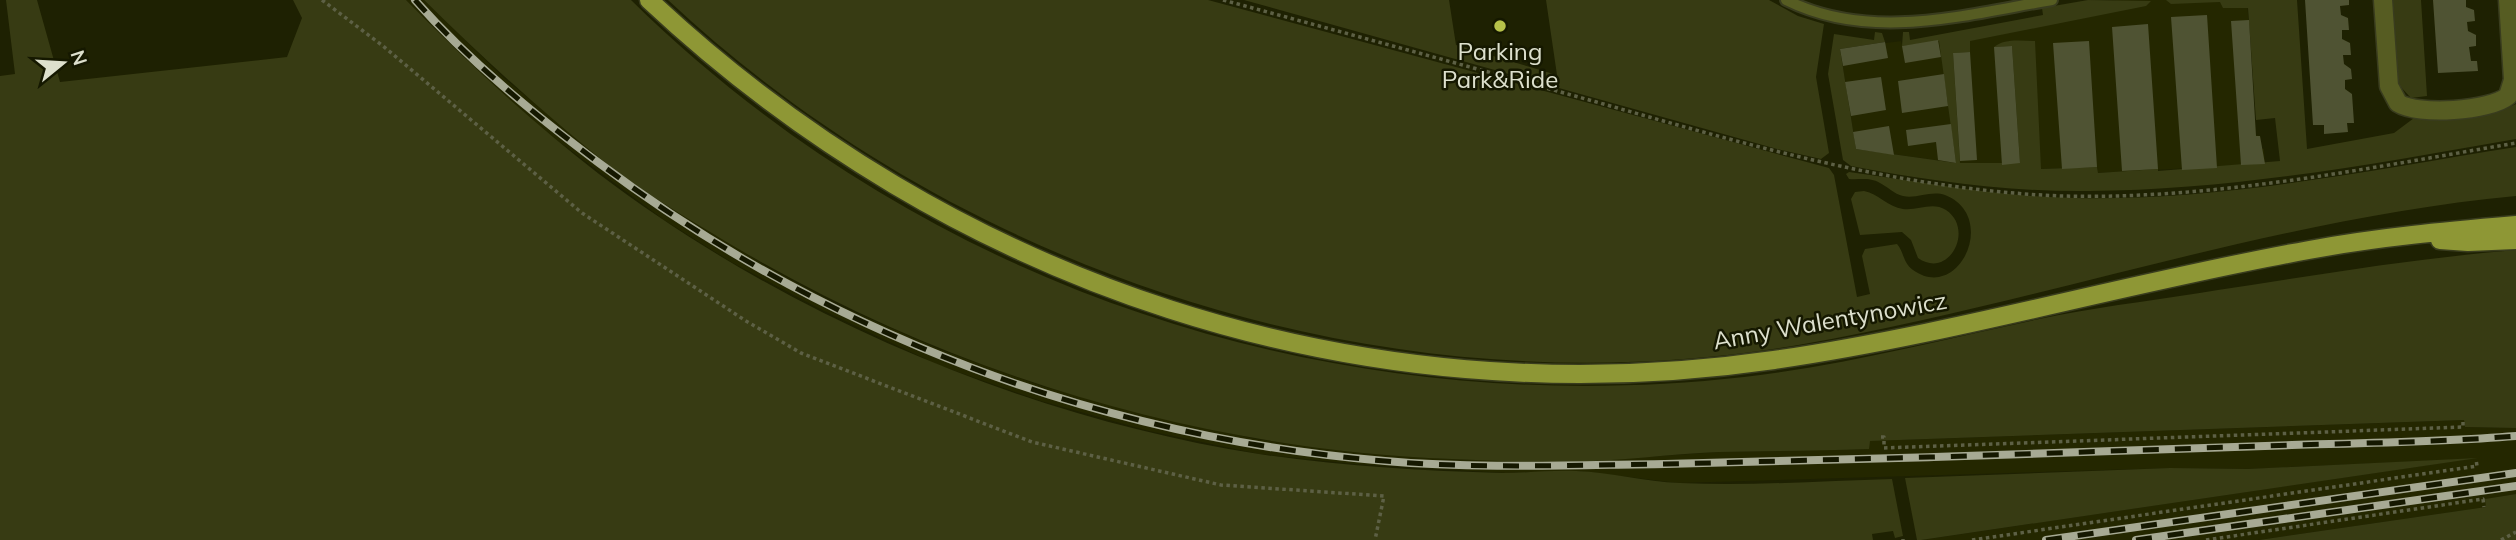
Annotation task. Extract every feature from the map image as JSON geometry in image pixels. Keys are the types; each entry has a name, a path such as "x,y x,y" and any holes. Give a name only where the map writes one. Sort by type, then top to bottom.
{"main road":[{"name":"Anny Walentynowicz","path":"649,0 713,58 810,132 920,202 1012,249 1115,292 1198,319 1304,346 1415,364 1479,371 1586,374 1672,370 1769,361 1858,345 2284,254 2395,236 2516,225"},
{"name":"Anny Walentynowicz","path":"2395,236 2468,242 2516,240"}],"street":[{"path":"2383,0 2389,86 2398,103 2417,110 2490,105 2508,96 2513,80 2508,0"}],"lane":[{"path":"1786,0 1829,16 1890,25 2052,0"}],"path":[{"path":"322,0 383,46 582,213 746,321 800,353 1032,442 1221,485 1384,496 1375,540"},
{"path":"1223,0 1776,152 1881,175 1967,187 2062,196 2165,192 2289,179 2516,143"},
{"path":"1881,437 1884,437 1884,448 1898,448 2463,427 2463,420"},
{"path":"1972,540 2477,466 2476,459"},
{"path":"2206,540 2483,499 2484,507"},
{"path":"2501,540 2516,532"}],"shaded area":[{"path":"6,0 37,0 60,82 287,57 302,18 293,0 406,0 548,133 599,174 672,225 748,273 829,316 912,354 998,387 1084,415 1172,437 1259,454 1319,462 1472,472 1589,472 1654,481 1707,484 1892,479 1903,536 1895,538 1893,531 1872,534 1873,540 0,540 0,76 15,74"},
{"path":"406,0 424,0 504,78 614,169 766,266 836,304 939,349 1042,386 1152,415 1256,439 1363,453 1449,459 1571,462 1719,452 1869,449 1869,441 2464,420 2465,427 2516,428 2516,494 2486,499 2487,507 2258,540 1921,540 2469,459 2248,469 2170,468 1678,483 1579,471 1506,473 1354,464 1259,454 1149,431 1041,401 938,365 822,310 731,262 664,220 538,126 471,66"},
{"path":"424,0 631,0 747,101 872,188 1005,259 1145,314 1290,354 1439,378 1591,386 1744,377 1863,358 2098,308 2367,267 2516,250 2516,428 2465,427 2464,420 1870,441 1869,449 1719,452 1555,462 1451,459 1356,452 1261,439 1167,420 1074,395 983,365 895,329 808,288 725,241 612,168 516,87"},
{"path":"668,0 1208,0 1829,168 1834,175 1857,297 1870,294 1862,256 1865,249 1897,244 1913,270 1930,277 1945,275 1958,266 1971,237 1969,220 1961,206 1945,195 1934,193 1903,196 1876,181 1849,179 1846,174 1849,172 2018,195 2130,198 2186,195 2296,182 2516,147 2516,196 2425,207 2336,223 1893,327 1804,344 1651,361 1498,360 1345,340 1196,304 1052,251 915,182 786,98"},
{"path":"1244,0 1449,0 1456,45 1557,75 1546,0 1769,0 1798,16 1824,24 1816,77 1829,153 1821,159 1777,149"},
{"path":"2088,0 2151,1 2146,6 1970,41 1970,52 1953,53 1960,163 2020,163 2012,46 1994,47 2008,41 2035,41 2041,169 2097,167 2098,173 2158,171 2280,161 2275,118 2256,120 2248,8 2223,8 2220,2 2171,4 2166,0 2297,0 2307,149 2394,133 2414,118 2498,112 2516,104 2516,139 2303,174 2143,190 2059,191 1939,181 1851,166 1843,160 1828,74 1834,34 1874,40 1875,32 1882,33 1885,42 1840,49 1856,149 1956,163 1939,41 1902,46 1903,32 1909,32 1910,40 2043,15 2042,8"},
{"path":"2117,0 2247,0 2256,135 2260,136 2265,164 2098,173 2097,167 2041,169 2020,163 1956,163 1856,149 1840,49 1901,41 1902,45"},
{"path":"2392,0 2421,0 2427,96 2411,98 2398,84"},
{"path":"1864,191 1898,208 1935,206 1946,210 1954,218 1958,229 1954,249 1940,262 1929,263 1918,258 1911,240 1902,232 1860,235 1851,199 1855,192"},
{"path":"2478,458 1921,540 1917,540 1905,478 2170,468 2248,469"},
{"path":"2516,494 2516,540 2259,540 2486,507 2485,499"}],"building":[{"path":"2305,0 2349,0 2349,5 2340,6 2341,15 2348,18 2349,30 2342,30 2342,39 2350,43 2351,55 2343,55 2344,64 2351,69 2352,79 2345,80 2345,89 2352,94 2354,123 2347,123 2348,132 2324,134 2324,125 2313,125"},
{"path":"2433,0 2466,0 2466,7 2474,10 2475,21 2467,22 2468,31 2476,35 2476,46 2469,47 2471,61 2477,61 2478,71 2438,73"},
{"path":"2207,15 2217,168 2182,170 2171,17"},
{"path":"2249,20 2256,136 2260,136 2265,164 2241,165 2231,21"},
{"path":"2148,24 2158,169 2122,171 2112,27"},
{"path":"1938,40 1941,57 1905,63 1902,46"},
{"path":"2089,41 2097,167 2062,169 2053,43"},
{"path":"1885,42 1888,58 1843,66 1840,49"},
{"path":"2012,46 2020,163 2002,165 1994,47"},
{"path":"1970,52 1977,160 1960,161 1953,53"},
{"path":"1944,74 1948,106 1902,113 1898,81"},
{"path":"1881,77 1886,110 1851,116 1845,82"},
{"path":"1951,124 1956,163 1938,160 1936,142 1908,146 1906,130"},
{"path":"1889,126 1894,155 1856,149 1853,132"}],"railway":[{"path":"415,0 436,23 526,106 599,163 687,224 778,279 873,327 971,368 1071,402 1174,428 1279,448 1385,461 1490,466 1934,457 2516,436"},
{"path":"2046,540 2516,473"},
{"path":"2136,540 2516,486"}],"place":[{"name":"Parking Park&Ride","path":"1500,26"}]}
